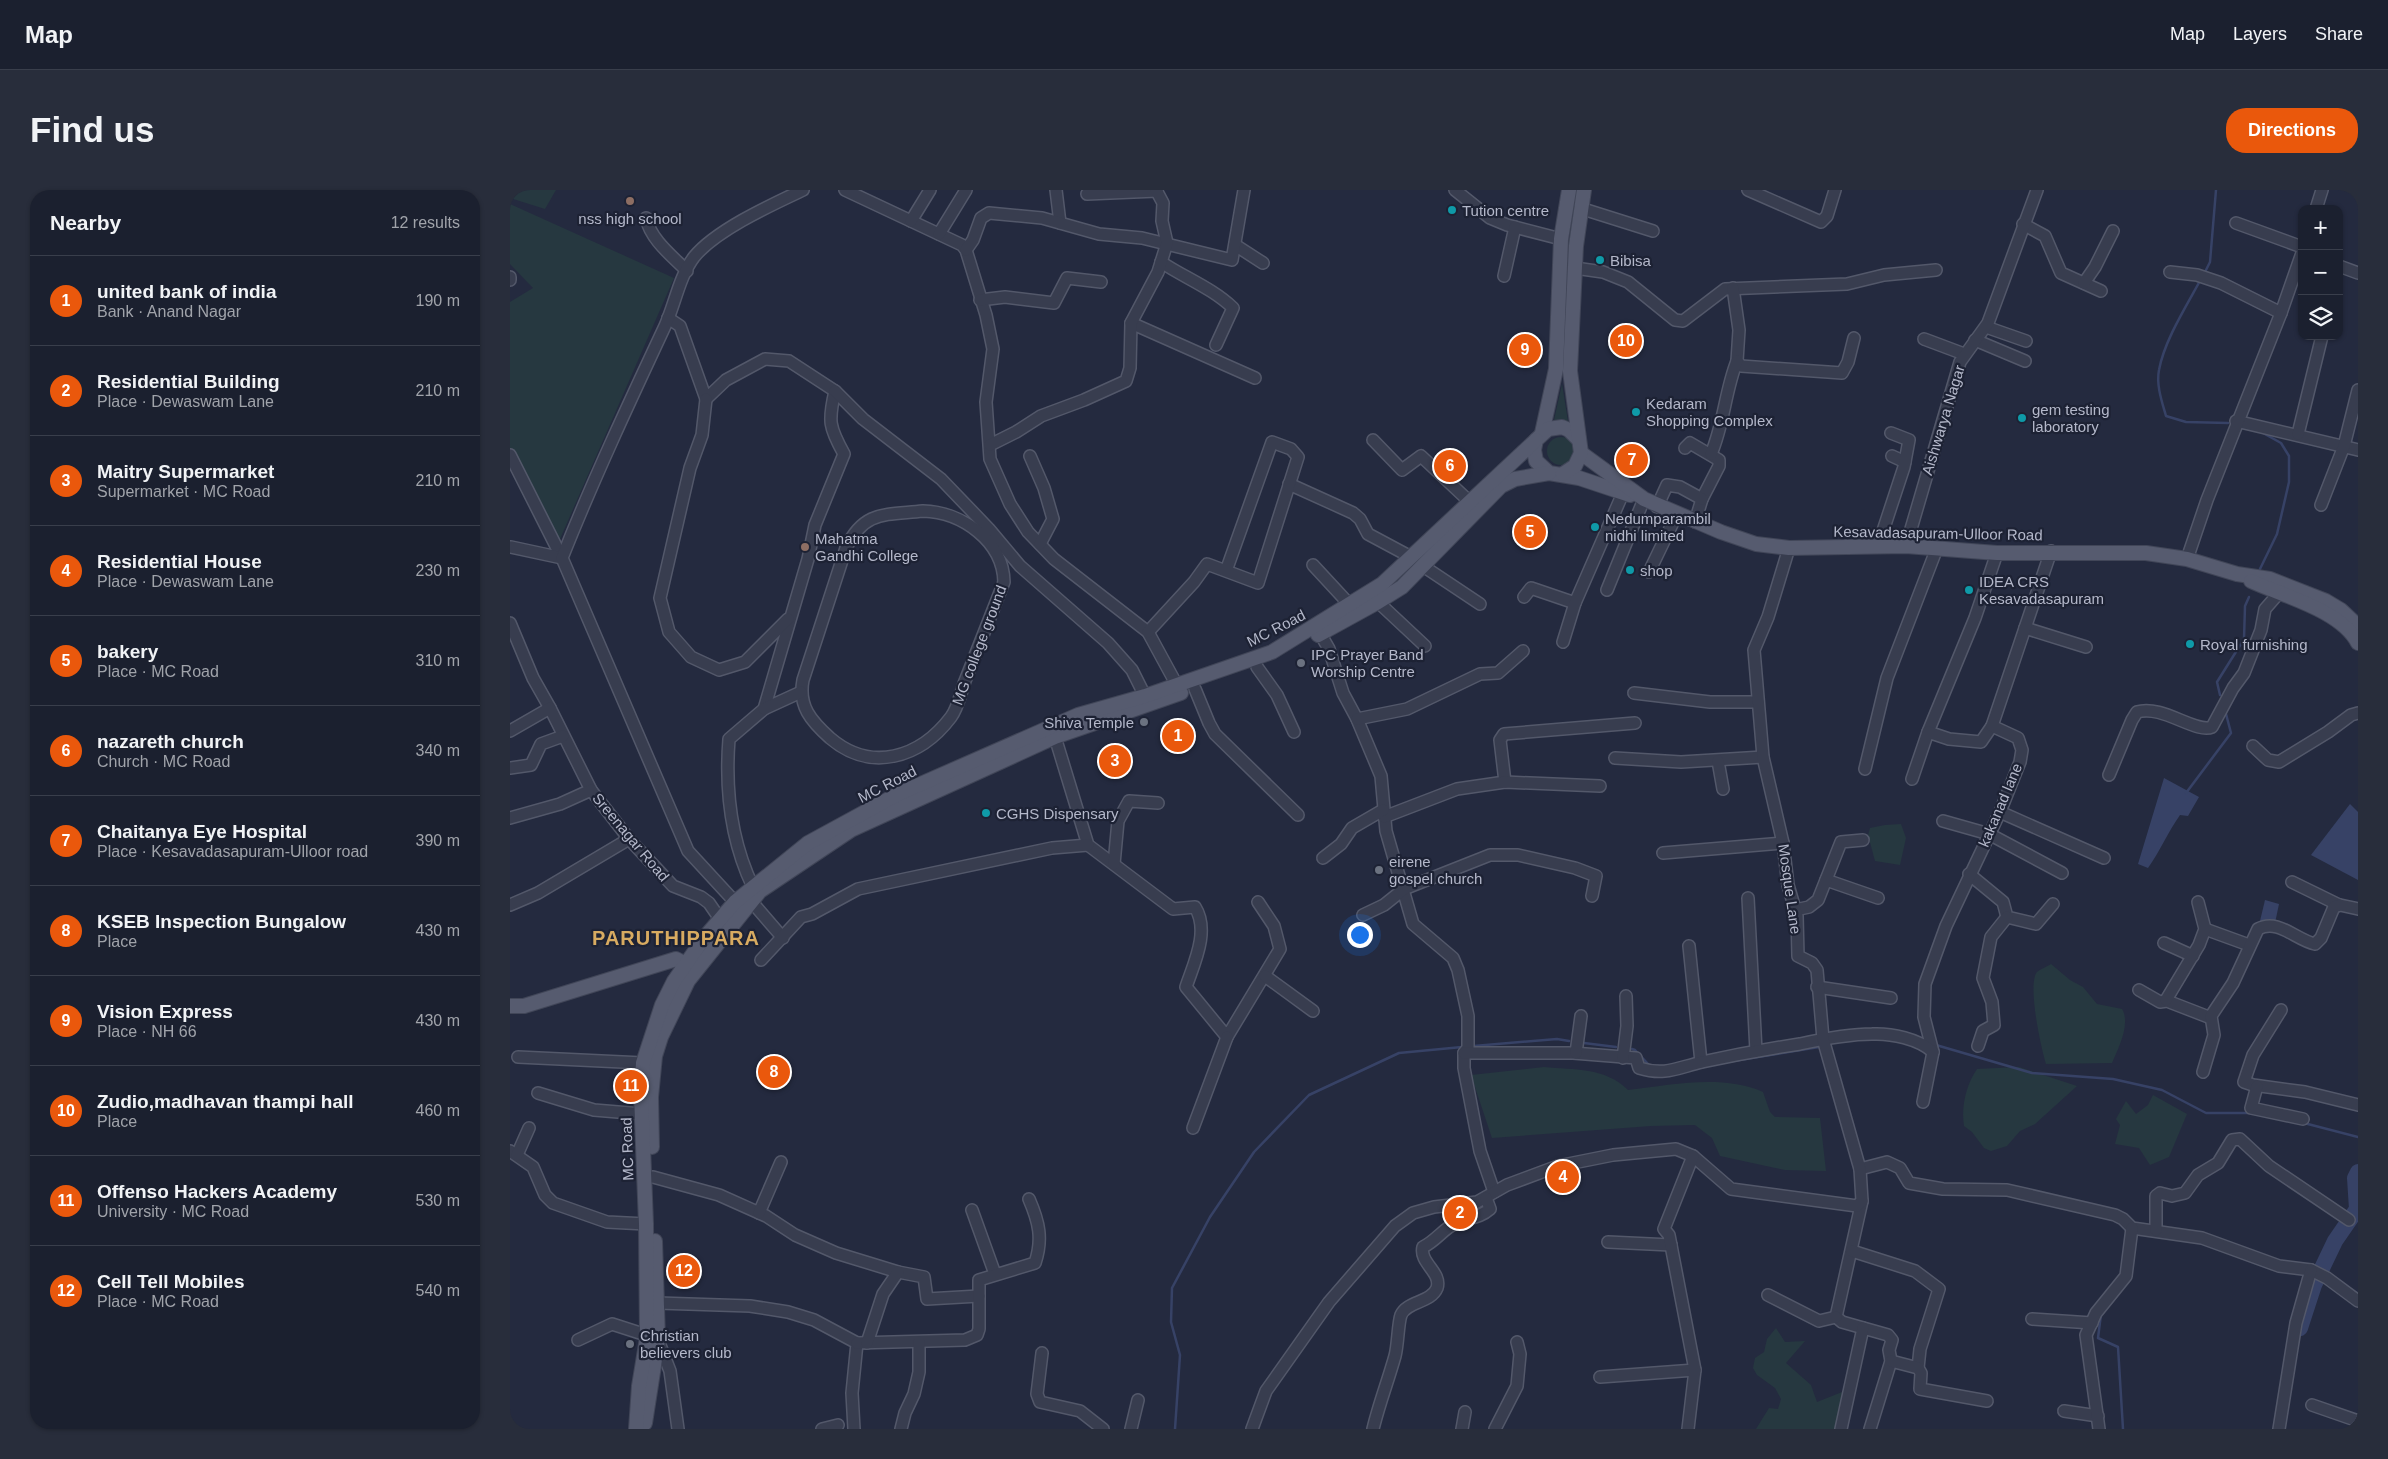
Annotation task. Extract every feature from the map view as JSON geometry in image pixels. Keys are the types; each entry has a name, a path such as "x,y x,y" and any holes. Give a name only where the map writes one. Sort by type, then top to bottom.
{"main road":[{"path":"1563,474 1576,466 1580,447 1563,370 1561,239 1570,190"},
{"path":"1584,190 1580,208 1563,370 1534,450 1536,461 1549,473 1563,474 1644,499"},
{"path":"1539,436 1548,429 1562,427 1569,430 1580,447 1644,499"},
{"name":"MC Road","path":"645,1429 658,1303 651,1097 654,1056 691,966 720,919 808,843 898,794 1078,715 1145,696 1177,690 1195,689 1257,667 1318,630 1350,605 1382,584 1539,436"},
{"name":"MC Road","path":"636,1429 639,1386 653,1339 642,1114 643,1064 662,1005 674,981 691,966 746,896 760,891 851,830 1055,737 1272,652 1378,602 1402,587 1501,486 1515,479 1549,473"},
{"name":"Kesavadasapuram-Ulloor Road","path":"1644,499 1657,507 1756,544 1789,548 1906,546 1997,553 2146,552 2187,559 2237,574 2270,580 2315,595 2341,610 2358,626"},
{"name":"Kesavadasapuram-Ulloor Road","path":"2237,574 2336,621 2358,643"},
{"path":"510,1006 524,1006 676,959 691,966"}],"street":[{"path":"562,558 588,490 695,257 718,235 803,190"},
{"path":"845,190 962,245 966,250 986,315 993,349 986,402 990,459 1010,504 1028,532 1054,559 1148,632 1173,678 1177,690"},
{"path":"911,221 930,190"},
{"path":"939,234 966,190"},
{"path":"1056,190 1060,223"},
{"path":"966,250 973,240 981,218 989,213 1042,218 1099,234 1142,238 1232,260 1244,190"},
{"path":"1455,190 1490,218 1515,227 1561,239"},
{"path":"1748,190 1821,222 1827,216 1835,190"},
{"name":"Aishwarya Nagar","path":"1906,546 1964,354 1986,327 2037,190"},
{"path":"2317,205 2322,190"},
{"path":"990,445 1016,432 1041,416 1084,400 1126,381 1130,368 1131,323 1161,262 1167,243 1162,221 1162,203 1157,191 1087,194"},
{"path":"1580,208 1653,231"},
{"path":"646,218 648,229 654,238 687,271"},
{"path":"2236,223 2298,246"},
{"path":"2023,224 2045,236 2061,273 2101,291"},
{"path":"1504,276 1515,227"},
{"path":"2084,283 2095,268 2113,231"},
{"path":"1235,244 1263,263"},
{"path":"1161,262 1186,279 1219,295 1233,308 1216,345"},
{"path":"2187,559 2236,421 2281,313 2298,264"},
{"path":"2343,267 2358,273"},
{"path":"1575,268 1603,272 1628,282 1675,320 1683,321 1725,289 1847,284 1884,275 1936,270"},
{"path":"2170,272 2197,275 2221,283 2281,313"},
{"path":"980,300 1005,297 1054,303 1067,278 1101,282"},
{"path":"1711,454 1718,436 1727,385 1737,361 1739,330 1734,288"},
{"path":"668,318 680,326 706,399 702,435 690,468 660,598 669,632 690,657 719,670 745,662 789,618"},
{"path":"1131,323 1255,378"},
{"path":"1986,327 2026,341"},
{"path":"1737,361 1741,366 1842,373 1848,362 1854,338"},
{"path":"1924,339 1964,354"},
{"path":"1974,340 2025,361"},
{"path":"2298,434 2321,340"},
{"path":"706,399 726,380 765,359 789,361 834,391 863,419 940,479 989,529 1020,566 1108,643 1132,670 1145,696"},
{"path":"2322,505 2344,446 2358,390"},
{"path":"764,709 789,618 808,559 815,525 844,454 834,435 829,416 834,391"},
{"path":"2236,421 2298,434 2358,450"},
{"path":"1878,546 1905,462 1909,440 1891,433"},
{"path":"1373,440 1402,470 1420,456 1470,502"},
{"path":"1148,632 1194,582 1206,564 1258,583 1298,457 1291,449 1272,442 1226,571"},
{"path":"1685,448 1690,443 1719,460 1719,466 1702,499 1695,522"},
{"path":"510,455 562,558 688,851 746,896 783,938"},
{"path":"1030,456 1044,488 1053,519 1040,544"},
{"path":"1892,456 1905,462"},
{"path":"1289,484 1353,513 1360,519 1368,534 1412,557"},
{"path":"1657,507 1667,485 1680,487 1702,499"},
{"path":"1563,642 1575,602 1623,493"},
{"path":"1607,590 1644,499"},
{"name":"MG college ground","path":"941,512 971,525 987,541 1004,571 1004,582 951,716 924,744 910,752 890,757 870,758 843,748 810,718 803,706 801,692 846,548 852,534 864,522 895,514 941,512"},
{"path":"1649,572 1677,514"},
{"path":"511,547 562,558"},
{"name":"Mosque Lane","path":"1789,548 1768,617 1754,650 1763,757 1783,843 1788,886 1795,910 1798,956 1812,963 1817,970 1823,1039 1860,1170 1862,1201 1836,1316"},
{"path":"1865,769 1888,678 1937,548"},
{"path":"1928,732 1949,739 1981,742 1992,726 2051,552"},
{"path":"1912,779 1928,732 1976,618 1997,553"},
{"path":"1313,564 1350,605"},
{"path":"1423,566 1480,604"},
{"path":"1524,597 1531,588 1575,602"},
{"path":"2109,775 2137,712 2148,710 2163,713 2204,729 2212,727 2244,673 2261,630 2265,609 2279,593"},
{"path":"1378,602 1425,646"},
{"name":"Sreenagar Road","path":"510,623 533,678 591,790 630,839 673,886 701,897 709,903 720,919"},
{"path":"2025,628 2086,647"},
{"path":"1318,630 1328,649 1342,693 1357,720 1381,776 1384,795 1383,814 1413,924 1453,958 1458,970 1468,1016 1468,1048 1464,1053 1464,1068 1490,1195 1490,1209 1488,1212 1476,1218 1456,1223 1423,1247 1423,1254 1438,1278 1437,1287 1434,1293 1410,1306 1401,1315 1396,1356 1373,1429"},
{"path":"1357,720 1407,709 1480,674 1498,674 1523,651"},
{"path":"1257,667 1277,696 1294,732"},
{"path":"1195,689 1208,724 1215,734 1298,815"},
{"path":"746,896 736,844 726,770 729,740 764,709 801,692"},
{"path":"1634,693 1710,702 1758,702"},
{"path":"510,731 550,708"},
{"path":"2253,746 2268,760 2279,762 2328,732 2351,715 2358,713"},
{"path":"1505,782 1500,740 1504,734 1635,724"},
{"name":"kakanad lane","path":"1932,1052 1924,1017 1925,984 1938,947 1969,874 2000,812 2020,762 2022,750 2018,738 1992,726"},
{"path":"510,768 531,765 541,744 563,736"},
{"path":"1055,737 1088,845 1173,909 1195,907 1201,916 1201,935 1186,987 1227,1037"},
{"path":"1615,758 1681,762 1763,757"},
{"path":"1718,761 1723,789"},
{"path":"1323,858 1342,844 1352,828 1383,814 1457,789 1505,782 1600,786"},
{"path":"510,818 560,804 591,790"},
{"path":"1114,864 1118,821 1129,802 1158,804"},
{"path":"2000,812 2104,858"},
{"path":"1943,821 1989,834 2062,873"},
{"path":"510,905 538,893 630,839"},
{"path":"1795,910 1809,907 1818,900 1841,842 1863,840"},
{"path":"1663,853 1783,843"},
{"path":"761,960 801,917 812,914 858,889 1052,848 1088,845"},
{"path":"1363,915 1384,906 1404,889 1490,855 1518,855 1575,868 1596,876 1592,896"},
{"path":"1969,874 2003,902 2008,917"},
{"path":"1826,880 1878,898"},
{"path":"2292,882 2339,905 2358,909"},
{"path":"1748,898 1756,1052"},
{"path":"1193,1128 1227,1037 1280,949 1274,926 1258,902"},
{"path":"2139,990 2160,1002 2166,1000 2193,956 2205,928 2198,902"},
{"path":"2008,917 2036,924 2053,904"},
{"path":"2203,1072 2214,1035 2211,1018 2216,1005 2227,995 2258,929 2266,924 2277,926 2316,944 2332,908 2339,905"},
{"path":"1978,1046 1983,1031 1994,1025 1992,1002 1983,978 1991,937 2008,917"},
{"path":"2205,928 2250,945"},
{"path":"2164,943 2193,956"},
{"path":"1689,946 1701,1062"},
{"path":"1265,976 1312,1011"},
{"path":"1817,987 1891,998"},
{"path":"1623,1058 1627,1026 1626,996"},
{"path":"2166,1000 2211,1018"},
{"path":"2281,1010 2265,1034 2245,1074 2245,1083 2305,1092 2358,1106"},
{"path":"1576,1053 1581,1016"},
{"path":"1464,1053 1576,1053 1636,1058 1639,1068 1654,1073 1664,1073 1701,1062 1823,1039 1878,1034 1924,1044 1932,1052 1923,1102"},
{"path":"518,1057 643,1064"},
{"path":"2257,1086 2251,1108 2303,1118"},
{"path":"538,1093 594,1110 642,1114"},
{"path":"529,1128 513,1153 533,1167 545,1195 553,1203 608,1222 646,1224"},
{"path":"2156,1230 2156,1196 2160,1193 2172,1196 2185,1193 2198,1174 2218,1163 2219,1158 2232,1140 2240,1139 2269,1166 2349,1220"},
{"path":"1252,1429 1266,1390 1274,1376 1329,1302 1395,1226 1413,1213 1434,1207 1468,1204 1490,1195 1506,1185 1558,1166 1613,1155 1676,1149 1693,1156 1731,1189 1858,1206 1862,1201"},
{"path":"1688,1429 1695,1370 1669,1235 1664,1229 1693,1156"},
{"path":"759,1213 781,1162"},
{"path":"1860,1170 1887,1162 1900,1168 1908,1182 1944,1189 2007,1190 2115,1215 2123,1219 2132,1228 2202,1238 2279,1266 2311,1270 2327,1278 2358,1301"},
{"path":"653,1177 720,1196 759,1213 795,1235 836,1253 898,1272 924,1277 927,1298 979,1296"},
{"path":"658,1303 750,1306 788,1312 814,1320 862,1343 965,1340 977,1336 979,1329 979,1280 1035,1263 1041,1245 1039,1221 1029,1199"},
{"path":"972,1210 996,1274"},
{"path":"2099,1429 2086,1335 2096,1313 2126,1276 2132,1228"},
{"path":"1608,1242 1671,1245"},
{"path":"1852,1251 1915,1271 1939,1289 1920,1349 1918,1368 1921,1373 1920,1389 1987,1401"},
{"path":"2279,1429 2296,1323 2311,1270"},
{"path":"854,1429 852,1393 862,1343 883,1294 898,1272"},
{"path":"1768,1295 1819,1321 1836,1316 1842,1322 1888,1335 1890,1338 1891,1361 1870,1429"},
{"path":"2032,1319 2092,1323"},
{"path":"578,1340 612,1324 653,1339 670,1372 678,1429"},
{"path":"1841,1429 1863,1328"},
{"path":"901,1429 905,1413 914,1394 919,1372 919,1342"},
{"path":"1495,1429 1517,1386 1520,1354 1517,1342"},
{"path":"1042,1353 1037,1394 1040,1402 1080,1411 1103,1429"},
{"path":"1891,1361 1918,1368"},
{"path":"1600,1377 1695,1370"},
{"path":"1131,1429 1138,1400"},
{"path":"2312,1405 2358,1421"},
{"path":"2064,1411 2098,1416"},
{"path":"1462,1429 1465,1412"},
{"path":"822,1429 838,1425"}],"shaded area":[{"path":"510,190 556,190 545,209 510,198"},
{"path":"510,204 674,278 553,555 510,469 510,302 533,288 510,264"},
{"path":"1562,384 1568,421 1554,420"},
{"path":"1561,437 1571,441 1575,451 1571,461 1561,465 1551,461 1547,451 1551,441"},
{"path":"1901,824 1906,838 1900,865 1875,861 1868,835 1870,828"},
{"path":"2051,964 2070,980 2083,987 2097,1004 2122,1009 2125,1022 2124,1029 2112,1063 2046,1064 2041,1045 2033,989 2037,972"},
{"path":"1544,1067 1599,1073 1609,1077 1628,1090 1697,1082 1714,1082 1731,1083 1763,1092 1770,1112 1775,1117 1820,1118 1826,1171 1785,1170 1720,1156 1712,1138 1695,1125 1651,1126 1492,1138 1471,1075"},
{"path":"2019,1067 2077,1086 2035,1124 2020,1131 2007,1146 1991,1151 1984,1148 1972,1132 1964,1126 1963,1111 1967,1089 1977,1069"},
{"path":"2153,1095 2187,1114 2169,1157 2150,1165 2139,1148 2115,1144 2120,1125 2116,1119 2126,1101 2136,1114 2148,1105"},
{"path":"1776,1328 1785,1342 1805,1341 1786,1363 1811,1385 1817,1402 1842,1392 1844,1429 1756,1429 1769,1408 1778,1409 1781,1399 1775,1388 1757,1375 1753,1368 1755,1358 1764,1352 1767,1339"}],"water":[{"path":"2164,778 2199,797 2188,816 2180,815 2148,868 2138,864"},
{"path":"2350,804 2358,812 2358,880 2311,855"},
{"path":"2265,900 2279,904 2275,923 2260,921"}],"waterway":[{"path":"2204,274 2210,262 2216,190"},
{"path":"2201,279 2166,347 2158,376 2160,393 2166,416 2186,422 2228,423"},
{"path":"2259,571 2277,534 2289,482 2289,456 2281,443 2263,433"},
{"path":"2220,695 2217,682 2244,639 2245,606 2249,597"},
{"path":"2186,793 2231,733 2226,714"},
{"path":"1474,1046 1557,1039 1569,1041"},
{"path":"1584,1043 1616,1047"},
{"path":"1936,1045 2032,1073 2113,1079 2162,1090 2206,1113 2252,1113"},
{"path":"1175,1429 1180,1355 1171,1322 1172,1288 1210,1217 1254,1152 1309,1095 1399,1053 1462,1047"},
{"path":"1727,1062 1819,1047"},
{"path":"1632,1049 1649,1065"},
{"path":"2304,1123 2358,1137"},
{"path":"2300,1328 2314,1285 2335,1241 2357,1209 2355,1178 2358,1172"},
{"path":"2101,1314 2098,1338 2118,1347 2123,1429"}],"place":[{"name":"nss high school","path":"630,201"},
{"name":"Tution centre","path":"1452,210"},
{"name":"Bibisa","path":"1600,260"},
{"name":"Zudio,madhavan thampi hall","path":"1626,341"},
{"name":"Vision Express","path":"1525,350"},
{"name":"Kedaram Shopping Complex","path":"1636,412"},
{"name":"gem testing laboratory","path":"2022,418"},
{"name":"Chaitanya Eye Hospital","path":"1632,460"},
{"name":"nazareth church","path":"1450,466"},
{"name":"Nedumparambil nidhi limited","path":"1595,527"},
{"name":"bakery","path":"1530,532"},
{"name":"Mahatma Gandhi College","path":"805,547"},
{"name":"shop","path":"1630,570"},
{"name":"IDEA CRS Kesavadasapuram","path":"1969,590"},
{"name":"Royal furnishing","path":"2190,644"},
{"name":"IPC Prayer Band Worship Centre","path":"1301,663"},
{"name":"Shiva Temple","path":"1144,722"},
{"name":"united bank of india","path":"1178,736"},
{"name":"Maitry Supermarket","path":"1115,761"},
{"name":"CGHS Dispensary","path":"986,813"},
{"name":"eirene gospel church","path":"1379,870"},
{"name":"KSEB Inspection Bungalow","path":"774,1072"},
{"name":"Offenso Hackers Academy","path":"631,1086"},
{"name":"Residential House","path":"1563,1177"},
{"name":"Residential Building","path":"1460,1213"},
{"name":"Cell Tell Mobiles","path":"684,1271"},
{"name":"Christian believers club","path":"630,1344"}],"district":[{"name":"PARUTHIPPARA","path":"676,938"}]}
